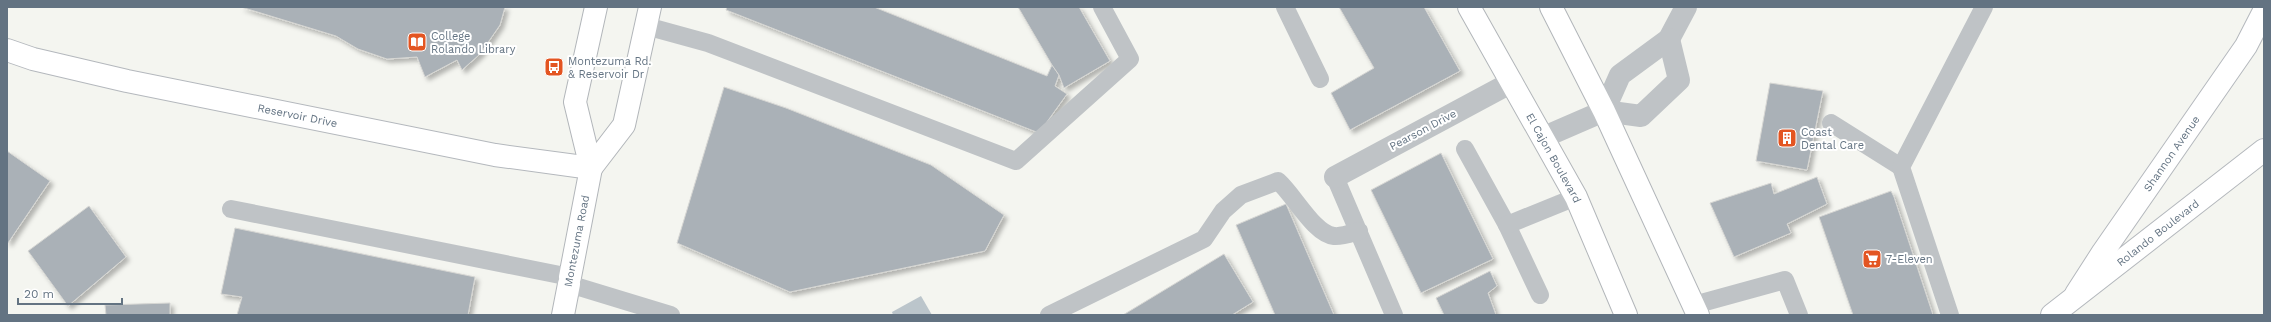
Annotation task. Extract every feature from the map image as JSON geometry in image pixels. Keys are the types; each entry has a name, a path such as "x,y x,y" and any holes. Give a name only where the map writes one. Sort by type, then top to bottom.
{"street":[{"name":"Montezuma Road","path":"563,315 591,168 575,102 596,7"},
{"name":"El Cajon Boulevard","path":"1469,7 1544,137 1576,198 1626,315"},
{"path":"1551,7 1604,111 1696,310"},
{"path":"1604,111 1620,74 1669,39 1686,7"},
{"name":"Shannon Avenue","path":"2076,294 2103,252 2246,46 2264,11"},
{"name":"Montezuma Road","path":"591,168 624,124 648,17"},
{"path":"1544,137 1604,111 1641,116 1679,80 1669,39"},
{"name":"Reservoir Drive","path":"7,50 33,59 127,81 495,155 591,168"},
{"name":"Pearson Drive","path":"1335,177 1512,82"},
{"name":"Rolando Boulevard","path":"2052,315 2076,294 2264,150"}],"lane":[{"path":"648,17 708,43 1016,160 1130,59 1102,7"},
{"path":"1285,7 1320,79"},
{"path":"1901,168 1984,7"},
{"path":"1831,123 1901,168 1950,315"},
{"path":"1466,149 1507,225 1540,295"},
{"path":"1335,177 1394,315"},
{"path":"1049,315 1204,239 1223,211 1241,195 1278,181 1288,190 1312,222 1324,232 1334,236 1359,232"},
{"path":"1507,225 1576,198"},
{"path":"231,209 570,281 671,315"},
{"path":"1696,310 1785,280 1799,315"}],"shaded area":[{"path":"921,296 932,315 893,315 892,312"}],"building":[{"name":"College Rolando Library","path":"241,7 505,7 500,25 480,54 462,70 457,60 425,77 417,57 387,59 358,49 336,36"},
{"path":"727,7 874,7 1047,76 1052,65 1059,75 1055,86 1067,94 1039,133 726,10"},
{"path":"1018,7 1079,7 1110,61 1064,88 1059,75"},
{"path":"1339,7 1424,7 1460,71 1350,130 1331,93 1374,68"},
{"name":"Coast Dental Care","path":"1770,83 1823,91 1807,170 1756,161"},
{"path":"724,87 786,108 931,165 1004,215 985,251 790,292 677,243"},
{"path":"7,151 50,181 8,243 7,242"},
{"path":"1441,153 1493,259 1421,293 1371,190"},
{"path":"1817,177 1827,204 1787,224 1791,233 1734,257 1710,203 1771,183 1774,194"},
{"path":"1891,191 1933,315 1853,315 1819,217"},
{"path":"1286,204 1334,315 1275,315 1236,225"},
{"path":"89,206 126,257 68,306 28,251"},
{"path":"235,228 475,277 468,315 237,315 242,297 221,294"},
{"path":"1224,254 1253,302 1232,315 1123,315"},
{"path":"1490,271 1497,286 1488,293 1496,315 1444,315 1436,298"},
{"path":"170,303 170,315 106,315 105,305"}],"place":[{"name":"College Rolando Library","path":"417,42"},
{"name":"Montezuma Rd. & Reservoir Dr","path":"554,67"},
{"name":"Coast Dental Care","path":"1787,138"},
{"name":"7-Eleven","path":"1872,259"}]}
